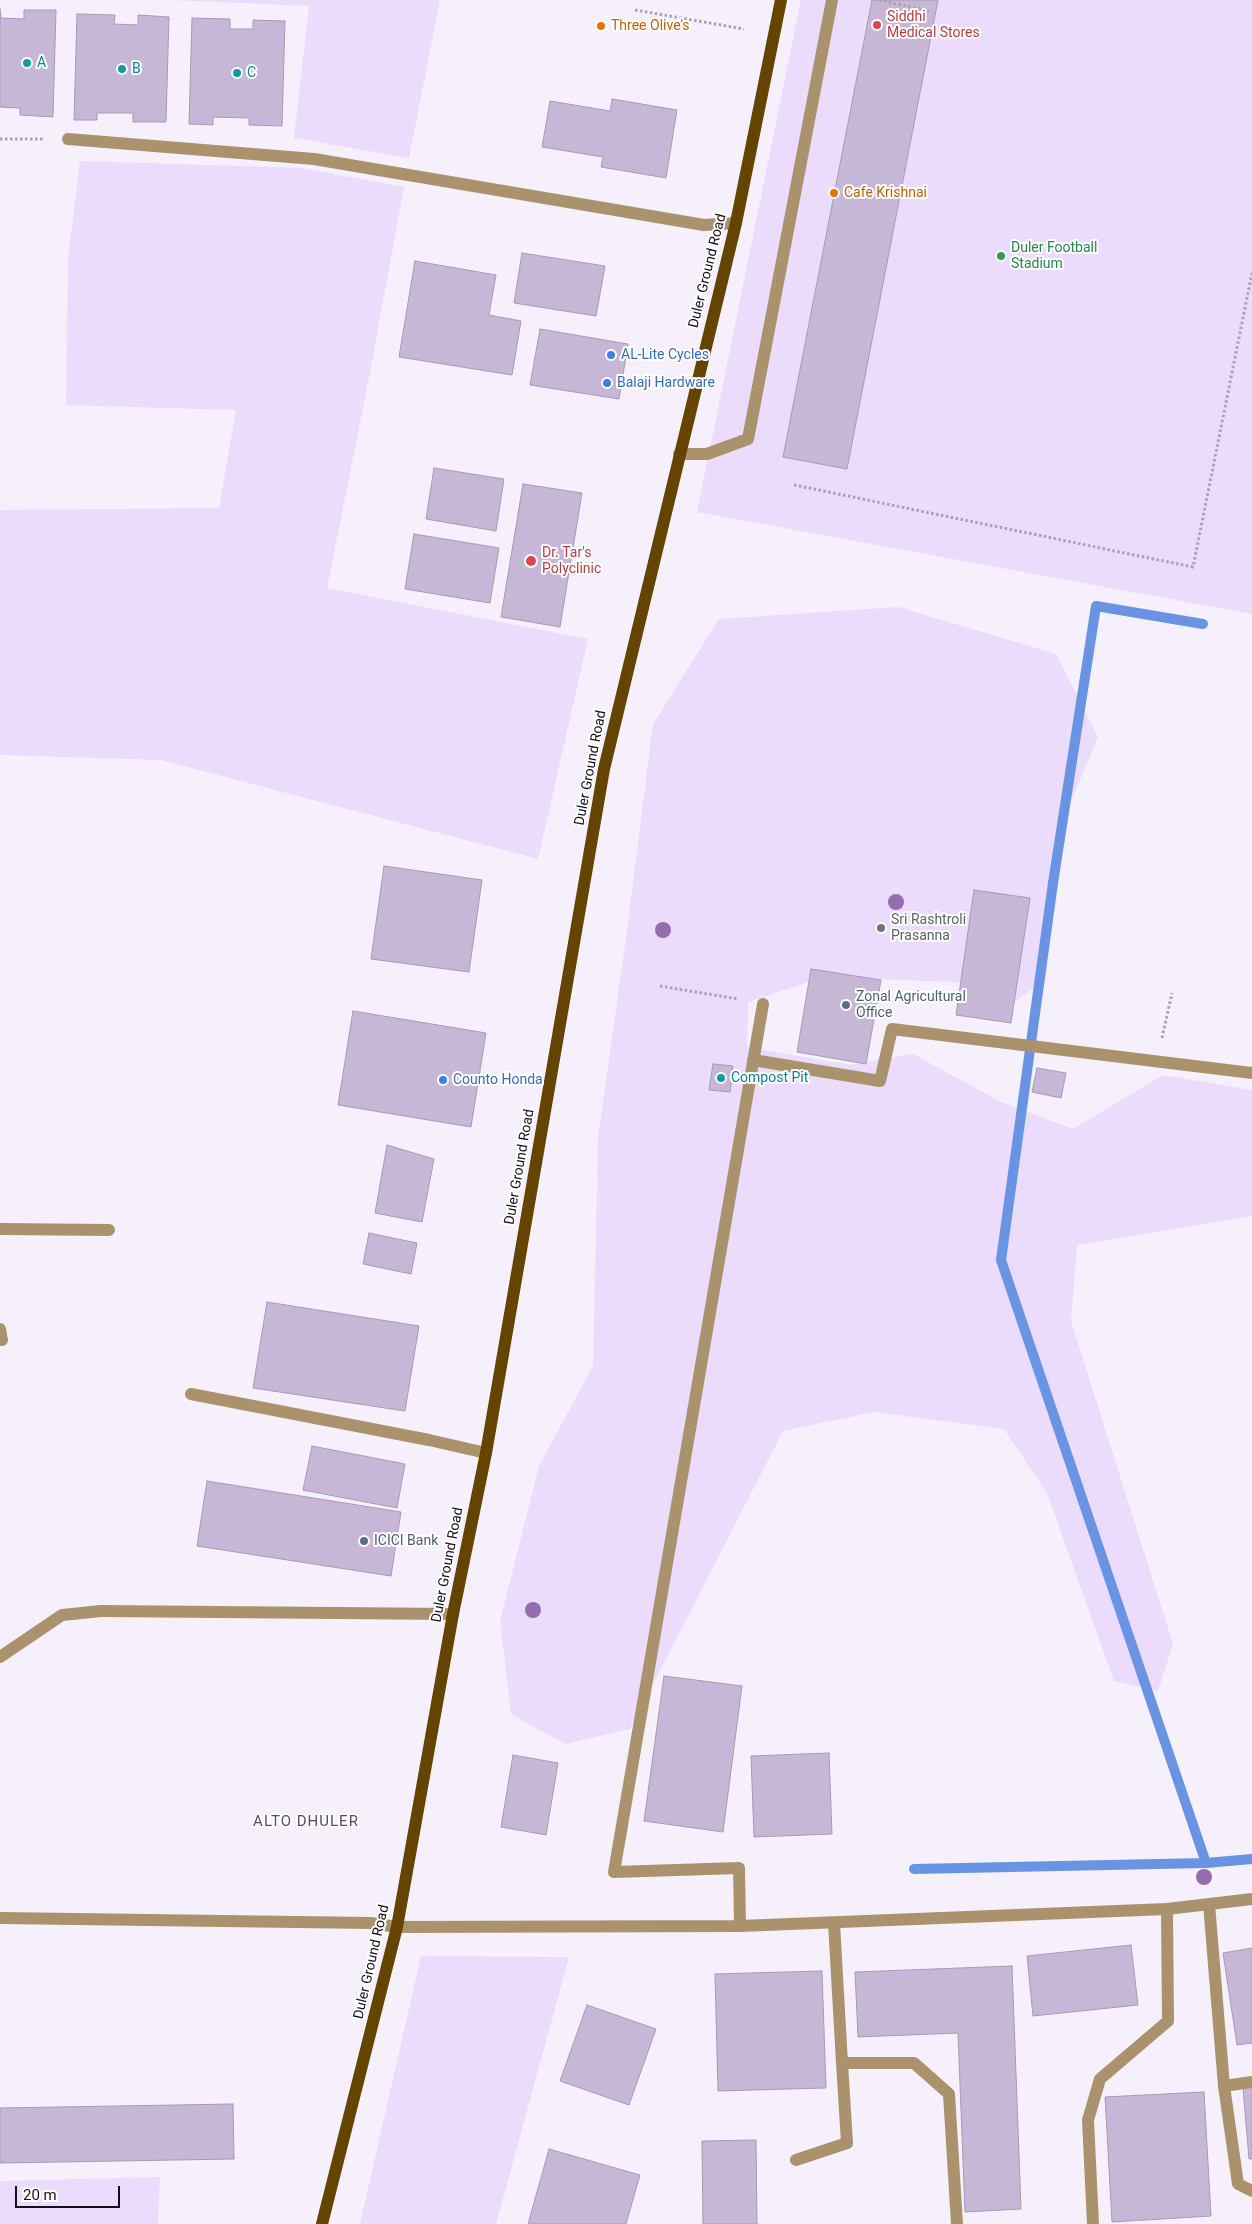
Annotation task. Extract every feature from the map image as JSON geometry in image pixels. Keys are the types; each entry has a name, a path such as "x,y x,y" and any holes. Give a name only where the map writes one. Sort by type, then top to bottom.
{"main road":[{"name":"Duler Ground Road","path":"322,2224 397,1927 453,1614 486,1453 604,769 736,223 781,0"}],"street":[{"path":"679,454 707,454 748,439 832,0"},
{"path":"68,139 314,160 704,226 736,223"},
{"path":"740,1926 739,1868 614,1872 763,1004"},
{"path":"753,1060 880,1081 892,1029 1252,1073"},
{"path":"0,1229 109,1230"},
{"path":"191,1394 429,1440 486,1453"},
{"path":"0,1657 62,1615 100,1612 453,1614"},
{"path":"0,1918 371,1923 397,1927 740,1926 1167,1909 1252,1899"},
{"path":"1209,1904 1224,2086 1238,2184 1252,2191"},
{"path":"1093,2224 1088,2120 1100,2079 1168,2021 1167,1909"},
{"path":"796,2160 847,2143 834,1923"},
{"path":"842,2063 914,2063 949,2094 957,2224"},
{"path":"1224,2086 1252,2082"}],"path":[{"path":"879,0 929,11"},
{"path":"635,10 744,29"},
{"path":"0,139 68,139"},
{"path":"794,485 1193,567 1252,273"},
{"path":"660,986 763,1004"},
{"path":"1159,1061 1172,993"}],"shaded area":[{"path":"171,0 440,0 409,158 294,138 309,6"},
{"name":"Duler Football Stadium","path":"801,0 1252,0 1252,614 697,512"},
{"path":"80,161 302,168 404,187 371,367 327,588 588,639 538,859 161,760 0,755 0,510 219,508 236,410 66,405 68,259"},
{"path":"898,607 1056,654 1098,737 1054,842 1046,980 1015,1001 956,982 824,977 748,1002 747,1047 850,1065 913,1054 1001,1102 1073,1129 1163,1075 1252,1090 1252,1216 1077,1245 1071,1321 1173,1644 1158,1691 1114,1681 1047,1493 1004,1429 874,1412 783,1431 630,1729 565,1744 511,1714 500,1621 539,1466 593,1366 598,1138 653,724 719,619"},
{"path":"421,1956 569,1957 496,2224 360,2224"},
{"path":"160,2177 158,2224 0,2224 0,2181"}],"building":[{"path":"872,0 938,0 847,469 783,457"},
{"name":"A","path":"0,9 1,18 24,19 24,10 56,10 53,117 20,115 20,108 0,107"},
{"name":"B","path":"77,14 115,15 114,24 138,25 138,15 169,17 166,122 133,122 133,113 97,113 97,120 74,120"},
{"name":"C","path":"192,18 230,19 230,29 253,29 253,20 285,21 282,126 249,125 249,118 213,117 213,125 189,124"},
{"path":"612,99 677,110 666,178 601,167 603,157 542,147 550,101 610,111"},
{"path":"522,253 605,266 596,316 514,303"},
{"path":"415,261 496,275 489,315 521,321 512,375 399,357"},
{"path":"540,329 628,344 619,399 530,385"},
{"path":"434,468 504,479 496,531 426,519"},
{"path":"523,484 582,493 560,627 501,617"},
{"path":"414,534 499,548 490,603 405,589"},
{"path":"384,866 482,880 469,972 371,959"},
{"path":"974,890 1030,898 1011,1023 956,1015"},
{"path":"811,969 881,980 866,1064 797,1052"},
{"path":"353,1011 486,1033 471,1127 338,1105"},
{"name":"Compost Pit","path":"713,1064 733,1066 730,1092 709,1090"},
{"path":"1037,1068 1066,1073 1061,1098 1032,1092"},
{"path":"387,1145 434,1159 422,1222 375,1213"},
{"path":"369,1233 417,1243 411,1274 363,1264"},
{"path":"267,1302 419,1326 405,1411 253,1388"},
{"path":"312,1446 405,1464 397,1508 303,1490"},
{"path":"207,1481 401,1512 391,1576 197,1546"},
{"path":"664,1676 742,1686 723,1832 644,1821"},
{"path":"829,1753 832,1834 754,1837 751,1756"},
{"path":"513,1755 558,1763 546,1835 501,1827"},
{"path":"1131,1945 1138,2005 1033,2016 1027,1956"},
{"path":"1252,1948 1252,2043 1237,2045 1223,1953"},
{"path":"1012,1966 1021,2209 965,2212 958,2033 858,2037 855,1972"},
{"path":"822,1971 826,2088 718,2091 715,1974"},
{"path":"587,2005 656,2029 629,2105 560,2081"},
{"path":"1252,2087 1252,2159 1249,2159 1243,2088"},
{"path":"1204,2092 1211,2216 1112,2222 1105,2097"},
{"path":"233,2104 234,2159 0,2163 0,2108"},
{"path":"756,2140 757,2224 703,2224 702,2141"},
{"path":"549,2149 640,2175 626,2224 528,2224"}],"waterway":[{"path":"914,1869 1206,1863 1001,1260 1053,883 1096,606 1203,624"},
{"path":"1206,1863 1252,1859"}],"place":[{"name":"Siddhi Medical Stores","path":"877,25"},
{"name":"Three Olive's","path":"601,26"},
{"name":"A","path":"27,63"},
{"name":"B","path":"122,69"},
{"name":"C","path":"237,73"},
{"name":"Cafe Krishnai","path":"834,193"},
{"name":"Duler Football Stadium","path":"1001,256"},
{"name":"AL-Lite Cycles","path":"611,355"},
{"name":"Balaji Hardware","path":"607,383"},
{"name":"Dr. Tar's Polyclinic","path":"531,561"},
{"name":"Sri Rashtroli Prasanna","path":"881,928"},
{"name":"Zonal Agricultural Office","path":"846,1005"},
{"name":"Compost Pit","path":"721,1078"},
{"name":"Counto Honda","path":"443,1080"},
{"name":"ICICI Bank","path":"364,1541"}],"district":[{"name":"ALTO DHULER","path":"306,1822"}]}
